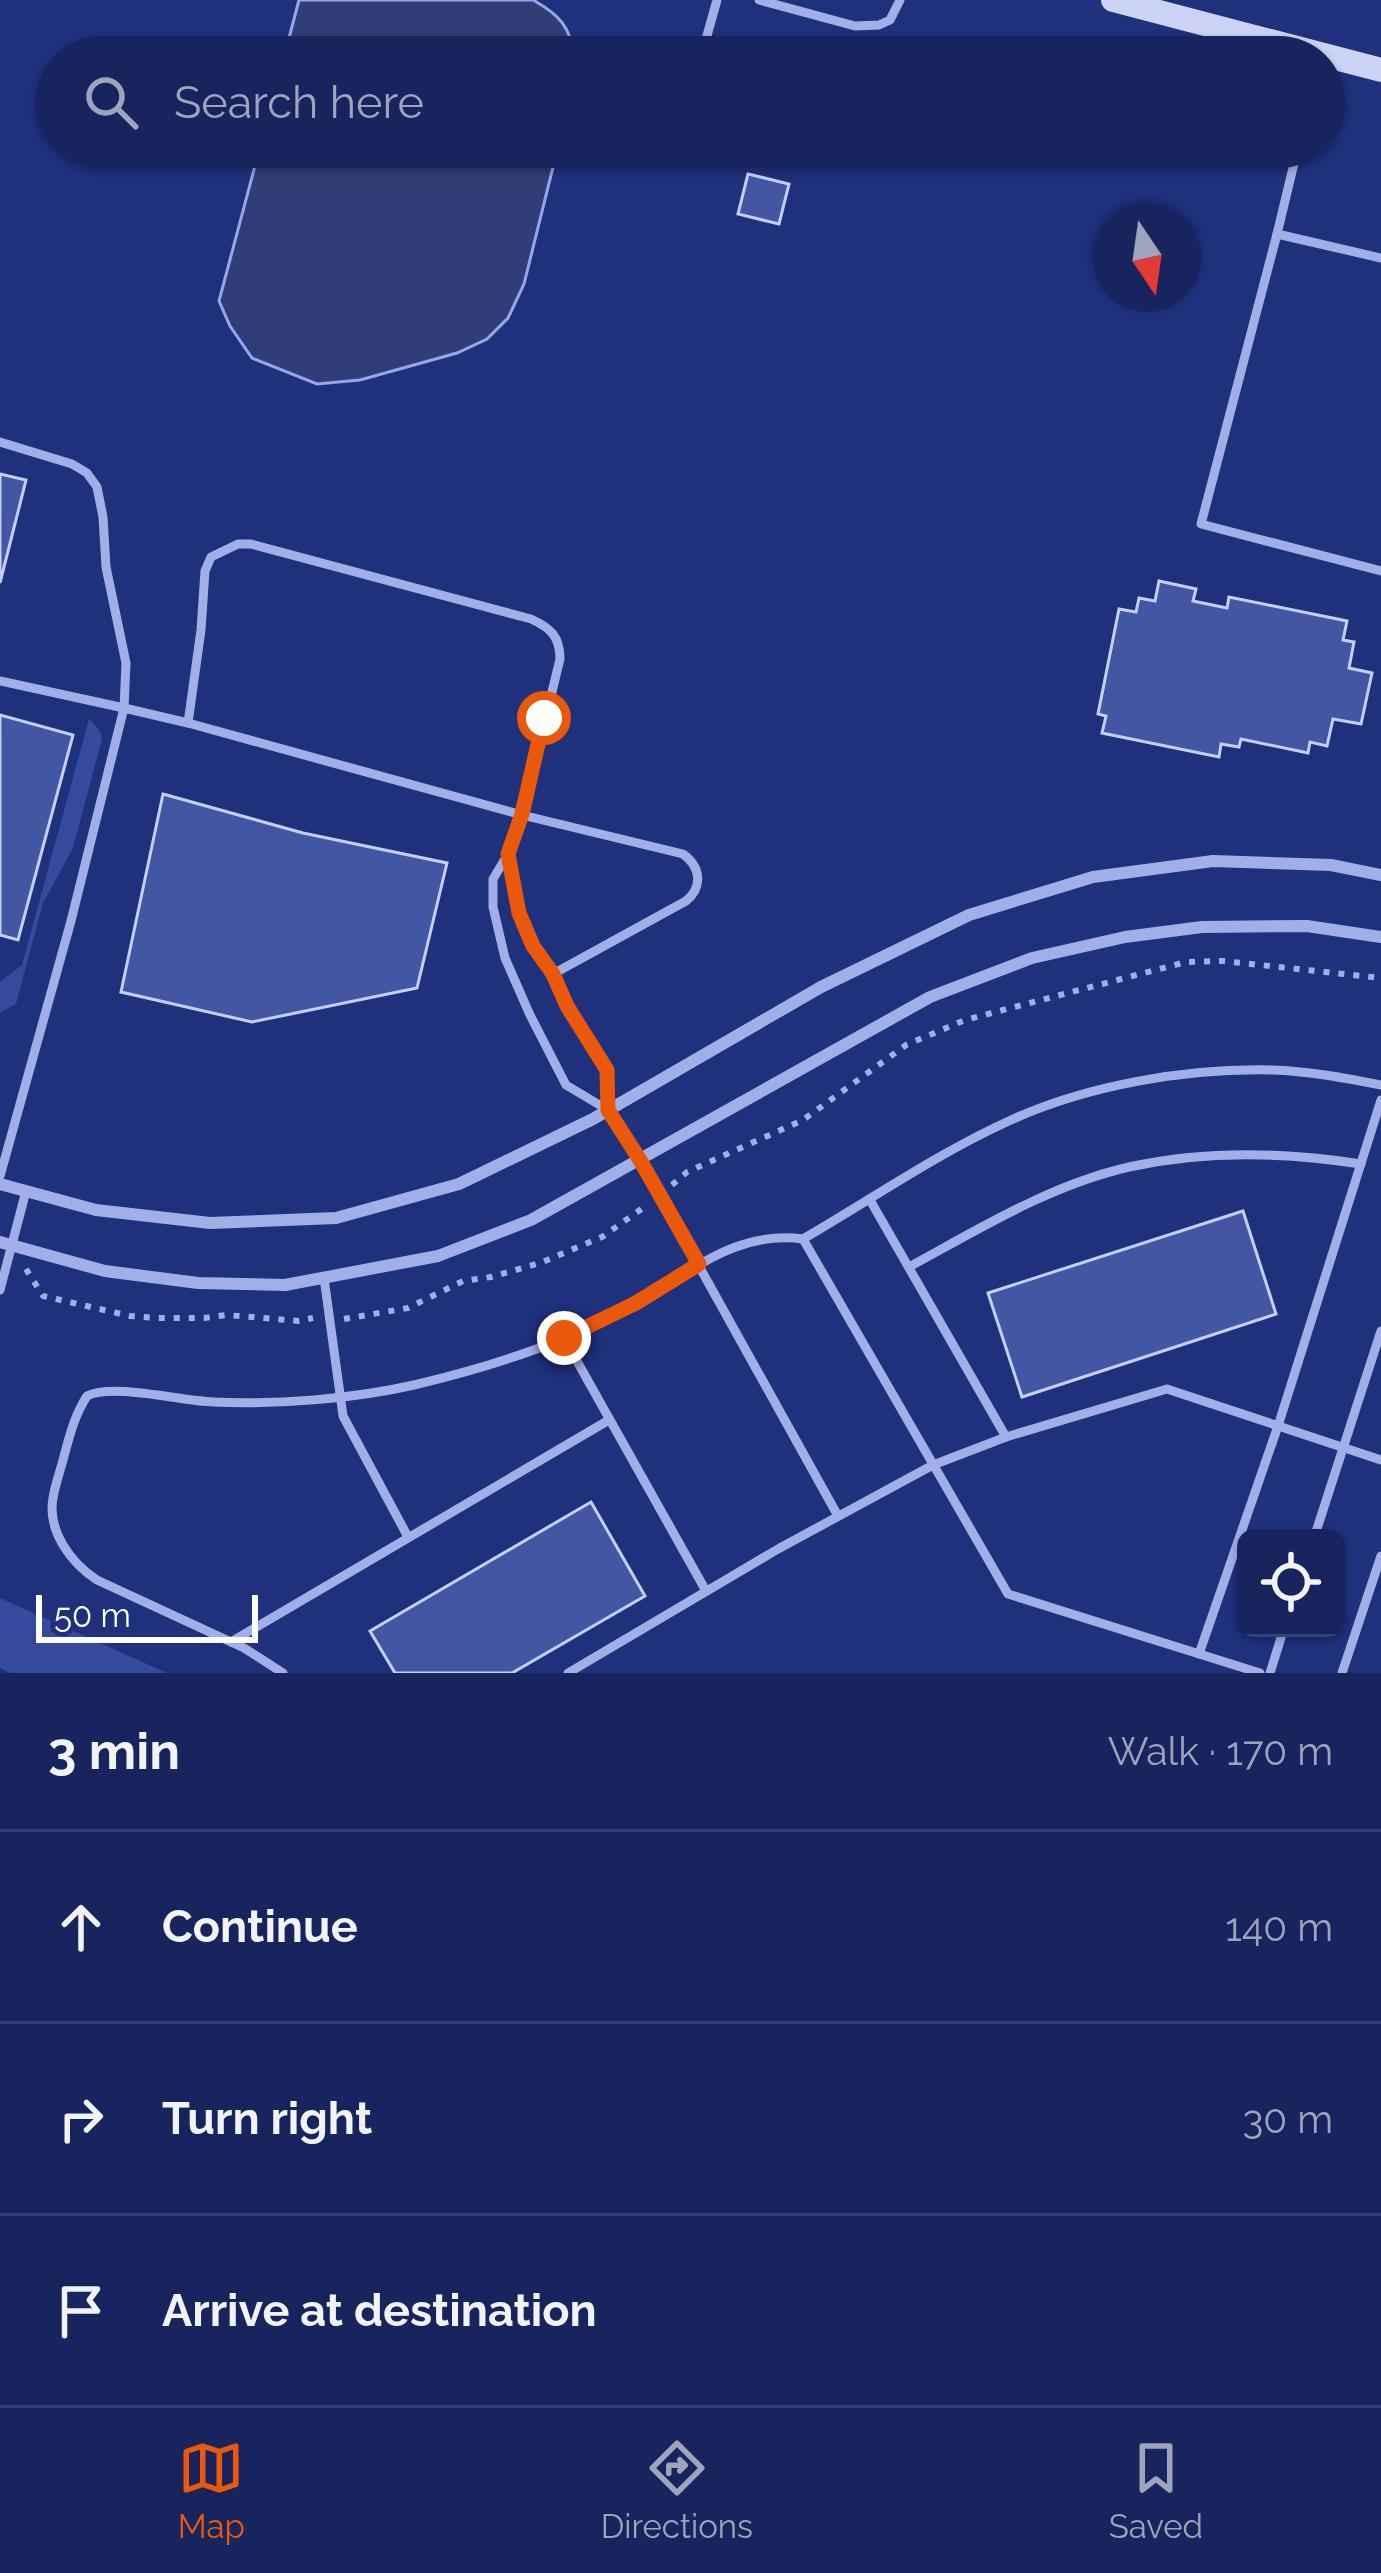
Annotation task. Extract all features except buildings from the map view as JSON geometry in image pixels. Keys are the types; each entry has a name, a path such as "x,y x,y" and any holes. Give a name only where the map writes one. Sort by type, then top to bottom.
{"street":[{"path":"1113,0 1179,8 1261,36"},
{"path":"1345,62 1381,70"},
{"path":"0,1180 96,1210 210,1223 336,1218 459,1184 608,1110 842,977 969,915 1093,877 1213,861 1331,866 1381,875"},
{"path":"6,1243 105,1271 198,1283 285,1285 438,1256 531,1220 930,997 1032,958 1125,937 1202,927 1307,926 1381,937"}],"lane":[{"path":"707,36 717,0"},
{"path":"759,0 867,27 890,20 900,0"},
{"path":"1293,168 1201,524 1381,571"},
{"path":"1276,234 1381,258"},
{"path":"0,442 72,464 98,487 106,566 126,663 124,708 0,1180"},
{"path":"188,723 205,571 211,557 238,544 531,619 555,633 560,659 522,814 493,879 493,907 505,958 566,1085 608,1110 640,1160 838,1516"},
{"path":"0,681 188,723 692,860 699,884 686,901 553,974"},
{"path":"508,854 519,913 533,946 607,1070 608,1110"},
{"path":"283,1673 231,1642 97,1580 68,1554 54,1520 52,1500 74,1421 87,1396 107,1390 214,1402 339,1396 408,1386 469,1371 564,1338 740,1244 780,1236 803,1240 914,1171 1012,1119 1061,1101 1111,1087 1216,1072 1319,1073 1381,1085"},
{"path":"1199,1654 1278,1426 1381,1100"},
{"path":"909,1267 1025,1205 1128,1167 1258,1153 1361,1164"},
{"path":"0,1290 6,1243 26,1191"},
{"path":"870,1200 1006,1437"},
{"path":"803,1240 1007,1594 1260,1673"},
{"path":"324,1277 343,1416 408,1538"},
{"path":"1316,1529 1381,1331"},
{"path":"564,1338 706,1591"},
{"path":"568,1673 933,1465 1006,1437 1167,1389 1381,1460"},
{"path":"231,1642 609,1420"},
{"path":"1342,1673 1381,1556"},
{"path":"1270,1673 1281,1637"}],"path":[{"path":"678,1180 802,1120 906,1045 965,1020 1186,962 1222,961 1381,978"},
{"path":"349,1319 408,1308 464,1281 540,1263 602,1237 640,1210"},
{"path":"6,1243 43,1296 130,1316 308,1318"}],"shaded area":[{"path":"299,0 533,0 562,23 569,36 290,36"},
{"path":"254,168 553,168 524,284 508,318 487,339 457,353 360,380 317,384 252,358 219,301"},
{"path":"89,719 102,739 73,848 43,903 16,1004 0,1013 0,982 22,965"},
{"path":"0,1598 167,1673 10,1673 0,1668"}],"route":[{"path":"544,718 508,854 519,913 533,946 607,1070 608,1110 699,1264 636,1303 564,1338"}]}
